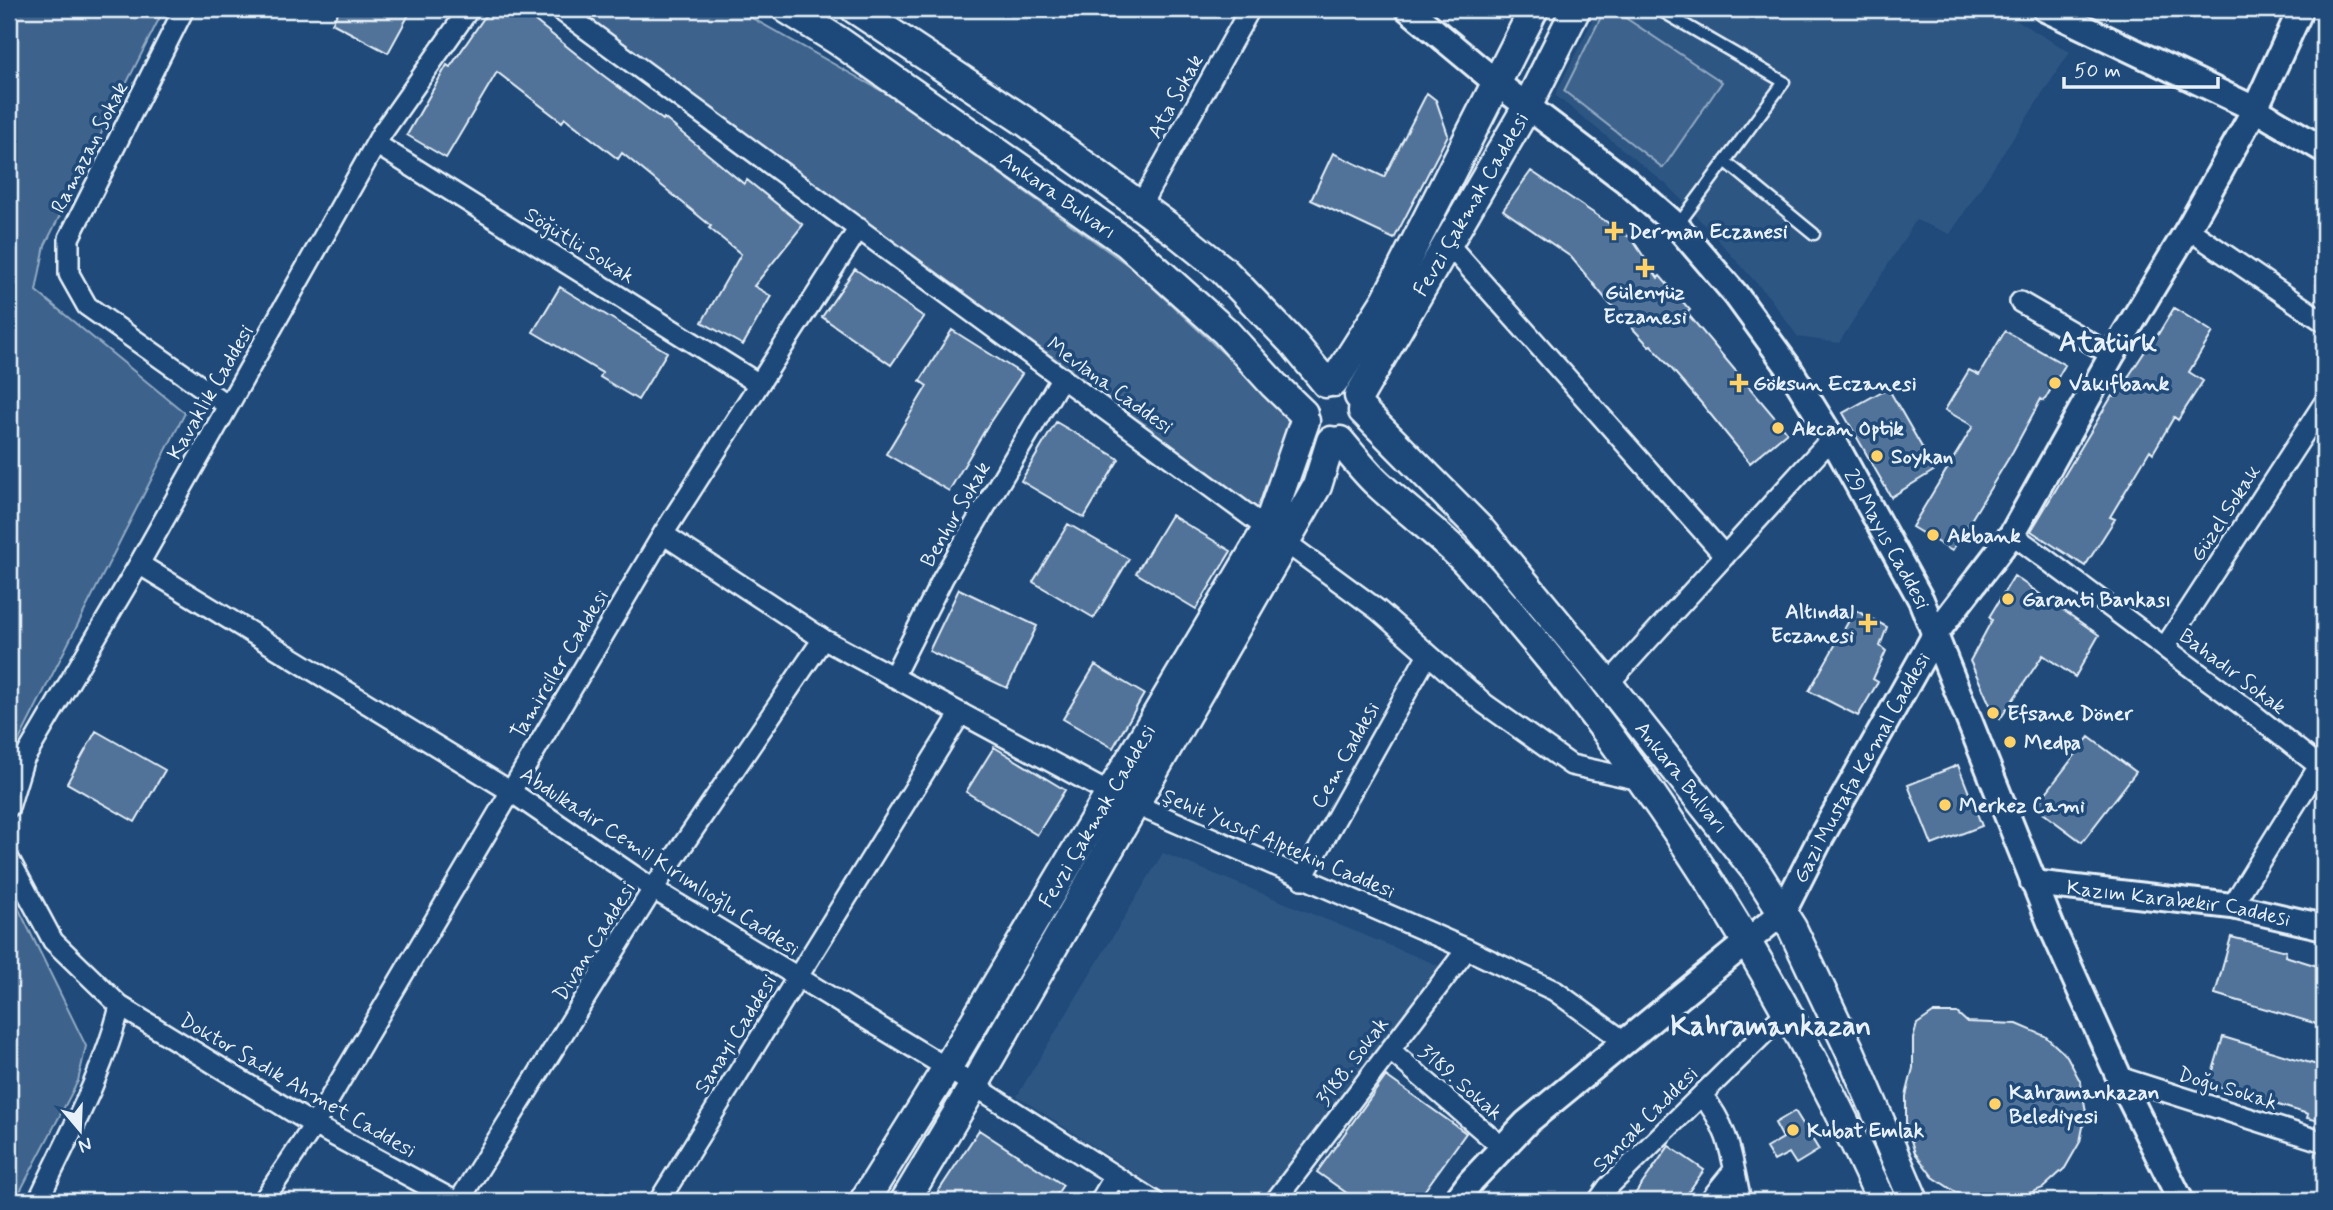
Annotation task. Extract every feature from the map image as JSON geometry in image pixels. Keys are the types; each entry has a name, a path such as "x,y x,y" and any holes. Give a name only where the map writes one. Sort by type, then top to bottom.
{"main road":[{"name":"Ankara Bulvarı","path":"787,9 837,40 1127,243 1225,331 1304,417"},
{"name":"Ankara Bulvarı","path":"855,9 1026,122 1223,270 1330,382"},
{"name":"Fevzi Çakmak Caddesi","path":"1330,382 1386,300 1534,9"},
{"name":"Fevzi Çakmak Caddesi","path":"1361,404 1528,107 1576,9"},
{"path":"1330,382 1348,386 1361,404 1360,426 1354,433 1335,441 1315,435 1304,417 1312,390 1330,382"},
{"name":"Ankara Bulvarı","path":"1361,404 1479,528 1733,841 1783,912 1850,1051 1914,1201"},
{"name":"Fevzi Çakmak Caddesi","path":"1276,536 1304,417"},
{"name":"Ankara Bulvarı","path":"1335,441 1378,484 1414,513 1468,565 1562,675 1640,780 1712,884 1747,941 1824,1083 1882,1201"},
{"name":"Fevzi Çakmak Caddesi","path":"864,1201 947,1068 1122,800 1276,536 1317,486 1335,441"},
{"name":"Fevzi Çakmak Caddesi","path":"905,1201 974,1086 1122,800"}],"street":[{"name":"Ramazan Sokak","path":"184,9 69,238 69,274 87,306 227,405"},
{"name":"Kavaklık Caddesi","path":"9,807 23,761 139,564 376,144 469,9"},
{"name":"Mevlana Caddesi","path":"559,9 1378,610 1485,704 1571,765 1640,780"},
{"name":"Ata Sokak","path":"1140,206 1250,9"},
{"name":"29 Mayıs Caddesi","path":"1408,9 1528,107 1626,181 1677,226 1737,295 1789,368 1904,566 1936,633 2033,883 2119,1077 2181,1201"},
{"path":"2045,9 2255,109 2324,150"},
{"name":"Gazi Mustafa Kemal Caddesi","path":"1783,912 1819,841 1936,633 2012,534 2112,355 2188,229 2255,109 2301,9"},
{"name":"Söğütlü Sokak","path":"376,144 759,384"},
{"name":"Tamirciler Caddesi","path":"263,1201 314,1125 663,534 859,228"},
{"path":"2188,229 2324,322"},
{"path":"1448,245 1725,556"},
{"path":"2020,302 2112,355"},
{"name":"Benhur Sokak","path":"893,677 943,578 1062,377"},
{"name":"Güzel Sokak","path":"2165,647 2324,404"},
{"path":"1608,684 1832,438"},
{"name":"Şehit Yusuf Alptekin Caddesi","path":"663,534 823,639 1122,800 1467,949 1555,991 1625,1042"},
{"name":"Bahadır Sokak","path":"2012,534 2322,764"},
{"name":"Abdulkadir Cemil Kırımlıoğlu Caddesi","path":"139,564 510,791 653,889 947,1068 1154,1201"},
{"name":"Divan Caddesi","path":"457,1201 653,889 823,639"},
{"name":"Cem Caddesi","path":"1302,879 1428,654"},
{"name":"Sanayi Caddesi","path":"659,1201 961,713"},
{"path":"2232,906 2322,764"},
{"path":"9,859 53,941 120,1006 99,1068 38,1201"},
{"name":"Kazım Karabekir Caddesi","path":"2033,883 2232,906 2324,927"},
{"path":"1456,1201 1527,1122 1783,912"},
{"name":"3188. Sokak","path":"1275,1201 1467,949"},
{"name":"Doktor Sadık Ahmet Caddesi","path":"120,1006 314,1125 457,1201"},
{"name":"Sancak Caddesi","path":"1598,1201 1608,1187 1786,1012"},
{"name":"3189. Sokak","path":"1390,1050 1503,1148"},
{"name":"Doğu Sokak","path":"2119,1077 2324,1142"},
{"path":"1702,1095 1716,1112 1731,1146 1741,1201"},
{"path":"1709,1201 1734,1170"},
{"path":"1100,1201 1115,1176"}],"lane":[{"path":"1658,9 1784,82 1677,226"},
{"path":"1725,161 1814,234"}],"shaded area":[{"path":"9,9 164,9 45,245 36,291 185,413 9,760"},
{"path":"575,9 736,9 894,98 1132,268 1295,420 1263,515"},
{"path":"1598,9 1997,9 2070,52 1950,234 1916,220 1839,343 1798,337 1770,298 1672,189 1555,95"},
{"path":"1605,9 1612,9 1722,82 1663,168 1564,91"},
{"path":"1163,853 1452,971 1289,1201 1177,1201 1017,1096"},
{"path":"9,889 86,1046 78,1081 15,1201 9,1201"}],"building":[{"path":"340,9 412,9 388,53 332,23"},
{"path":"490,9 523,9 536,17 534,20 600,73 663,120 664,118 744,184 747,180 803,225 754,286 771,296 743,345 702,322 741,254 622,153 618,159 565,118 562,122 497,72 446,158 407,135 447,65 450,67"},
{"path":"1427,93 1436,100 1448,135 1394,239 1311,200 1333,153 1384,177"},
{"path":"1531,171 1632,239 1658,278 1660,276 1690,310 1687,313 1787,432 1750,463 1651,345 1649,346 1609,303 1571,257 1503,210"},
{"path":"855,269 924,317 891,365 822,317"},
{"path":"560,287 667,352 638,400 600,377 602,373 533,332"},
{"path":"2174,308 2213,332 2189,372 2203,381 2178,420 2174,417 2153,453 2150,450 2110,517 2115,519 2085,566 2031,531 2112,396 2115,397 2149,345 2151,346"},
{"path":"952,330 1022,374 949,491 886,454 927,386 920,381"},
{"path":"2005,331 2065,365 2044,401 2041,399 2013,451 1952,551 1912,527 1973,426 1945,410 1969,370 1979,375"},
{"path":"1888,388 1935,470 1891,497 1843,413"},
{"path":"1056,422 1119,459 1084,518 1021,481"},
{"path":"1171,515 1231,551 1196,609 1136,573"},
{"path":"1068,524 1129,559 1094,618 1033,582"},
{"path":"2014,576 2099,635 2075,677 2043,655 2000,719 1992,709 1970,661 1992,620 1989,617"},
{"path":"959,589 1037,626 1007,688 929,651"},
{"path":"1855,610 1887,627 1880,646 1886,651 1873,679 1878,682 1858,716 1809,691"},
{"path":"1095,665 1144,694 1113,748 1063,719"},
{"path":"96,731 165,770 135,822 67,783"},
{"path":"2089,737 2136,772 2082,842 2035,807"},
{"path":"994,747 1065,790 1037,835 966,792"},
{"name":"Merkez Cami","path":"1958,765 1982,826 1932,845 1908,785"},
{"path":"2231,937 2286,951 2285,956 2324,968 2324,1026 2215,994"},
{"name":"Kahramankazan Belediyesi","path":"1933,1013 1957,1013 1967,1022 2017,1024 2045,1036 2067,1056 2081,1083 2086,1112 2080,1142 2065,1168 2043,1188 2015,1199 1985,1201 1957,1193 1933,1177 1915,1153 1906,1125 1906,1096 1913,1068 1913,1039 1917,1024"},
{"path":"2223,1037 2324,1067 2324,1122 2307,1118 2308,1114 2209,1084"},
{"path":"1386,1076 1466,1133 1417,1201 1358,1201 1317,1172"},
{"name":"Kubat Emlak","path":"1795,1111 1819,1150 1796,1164 1789,1153 1774,1161 1766,1148 1783,1138 1775,1123"},
{"path":"979,1130 1063,1185 1052,1201 932,1201"},
{"path":"1669,1146 1704,1170 1682,1201 1630,1201"}],"place":[{"name":"Derman Eczanesi","path":"1614,231"},
{"name":"Gülenyüz Eczanesi","path":"1645,268"},
{"name":"Göksun Eczanesi","path":"1739,383"},
{"name":"Vakıfbank","path":"2055,383"},
{"name":"Akcan Optik","path":"1778,428"},
{"name":"Soykan","path":"1877,456"},
{"name":"Akbank","path":"1933,535"},
{"name":"Garanti Bankası","path":"2008,599"},
{"name":"Altındal Eczanesi","path":"1868,623"},
{"name":"Efsane Döner","path":"1993,713"},
{"name":"Medpa","path":"2010,742"},
{"name":"Merkez Cami","path":"1945,805"},
{"name":"Kahramankazan Belediyesi","path":"1995,1104"},
{"name":"Kubat Emlak","path":"1793,1130"}],"district":[{"name":"Atatürk","path":"2108,341"},
{"name":"Kahramankazan","path":"1771,1025"}]}
